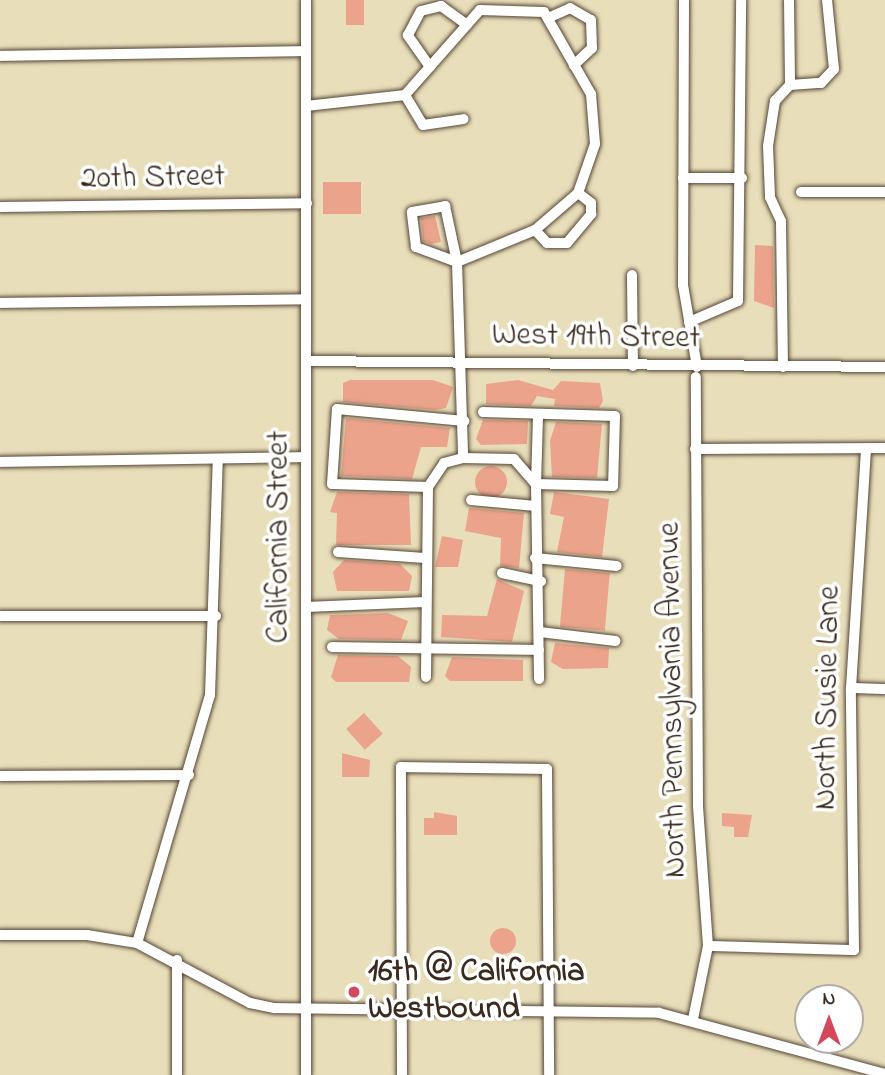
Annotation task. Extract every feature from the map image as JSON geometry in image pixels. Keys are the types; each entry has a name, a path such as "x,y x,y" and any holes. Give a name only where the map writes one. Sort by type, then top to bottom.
{"street":[{"name":"California Street","path":"306,0 306,1075"},
{"name":"North Pennsylvania Avenue","path":"684,0 683,178 689,322 696,372 698,805 708,946 693,1019"},
{"path":"689,322 717,315 738,300 742,178 741,0"},
{"path":"789,0 790,85"},
{"path":"783,367 781,221 770,197 768,146 775,101 790,85 821,83 834,69 827,0"},
{"path":"430,67 408,35 421,11 441,6 467,25"},
{"path":"548,18 570,8 591,20 592,48 574,65"},
{"path":"306,106 405,95 480,10 544,12 591,94 594,144 578,193 536,230 457,262 416,247 412,212 445,206 457,262 464,362 463,458"},
{"path":"3,54 65,57 306,51"},
{"path":"405,95 423,125 464,119"},
{"path":"683,178 742,178"},
{"path":"802,192 885,192"},
{"path":"536,230 547,243 567,243 592,214 591,203 578,193"},
{"name":"20th Street","path":"0,207 307,203"},
{"path":"632,275 633,366"},
{"path":"0,303 306,299"},
{"name":"West 19th Street","path":"306,361 633,366 696,372 783,367 885,367"},
{"path":"428,487 332,484 337,409 464,421"},
{"path":"426,677 425,558 428,487 443,463 463,458 514,459 536,484 613,486 615,416 538,416 482,412"},
{"path":"538,416 535,558 541,581 539,679"},
{"name":"North Susie Lane","path":"708,946 854,950 850,688 866,448"},
{"path":"695,449 885,448"},
{"path":"0,462 306,457"},
{"path":"138,943 189,775 210,695 216,616 218,459"},
{"path":"471,500 536,506"},
{"path":"338,552 425,558"},
{"path":"535,558 617,566"},
{"path":"502,573 541,581"},
{"path":"306,607 425,602"},
{"path":"0,616 216,616"},
{"path":"540,632 615,641"},
{"path":"332,647 426,645 539,650"},
{"path":"850,688 885,689"},
{"path":"402,1075 401,767 547,769 549,1075"},
{"path":"0,776 189,775"},
{"path":"0,935 87,935 138,943 177,960 250,1003 306,1009 550,1009 693,1019 864,1073 885,1074"},
{"path":"177,960 177,1075"}],"building":[{"path":"346,0 364,0 364,25 346,25"},
{"path":"323,182 361,182 361,214 323,214"},
{"path":"435,216 441,242 431,244 423,241 421,218"},
{"path":"755,245 773,246 774,308 754,301"},
{"path":"350,380 433,380 453,387 446,408 436,410 343,402 343,383"},
{"path":"518,380 553,390 561,381 600,383 603,401 599,408 554,406 555,399 537,396 531,406 486,404 486,384"},
{"path":"346,418 450,428 447,447 421,447 412,479 341,476"},
{"path":"483,420 528,421 527,444 481,445 476,439"},
{"path":"556,422 602,424 597,478 552,477 550,441"},
{"path":"491,466 502,471 507,482 502,493 491,498 480,493 475,482 480,471"},
{"path":"337,492 409,494 411,545 336,545 337,513 330,512"},
{"path":"554,492 609,499 602,557 557,552 564,517 550,514"},
{"path":"469,508 524,513 519,568 500,566 501,538 465,531"},
{"path":"442,536 463,540 458,567 435,567"},
{"path":"344,560 400,564 412,576 409,591 337,591 333,572"},
{"path":"565,569 610,573 605,631 560,627"},
{"path":"497,579 524,591 512,642 441,637 442,615 487,616"},
{"path":"388,613 408,621 401,640 339,639 327,630 330,615"},
{"path":"555,643 609,648 608,668 563,669 551,662"},
{"path":"338,655 398,656 411,667 409,682 336,682 331,677"},
{"path":"452,657 523,660 523,681 450,681 445,676"},
{"path":"364,713 383,734 365,750 346,729"},
{"path":"342,753 370,760 369,777 342,777"},
{"path":"434,812 457,816 457,835 424,835 424,818 434,818"},
{"path":"722,813 752,815 748,837 734,837 734,827 722,826"},
{"path":"503,928 512,932 516,941 512,950 503,954 494,950 490,941 494,932"}],"place":[{"name":"16th @ California Westbound","path":"354,992"}]}
